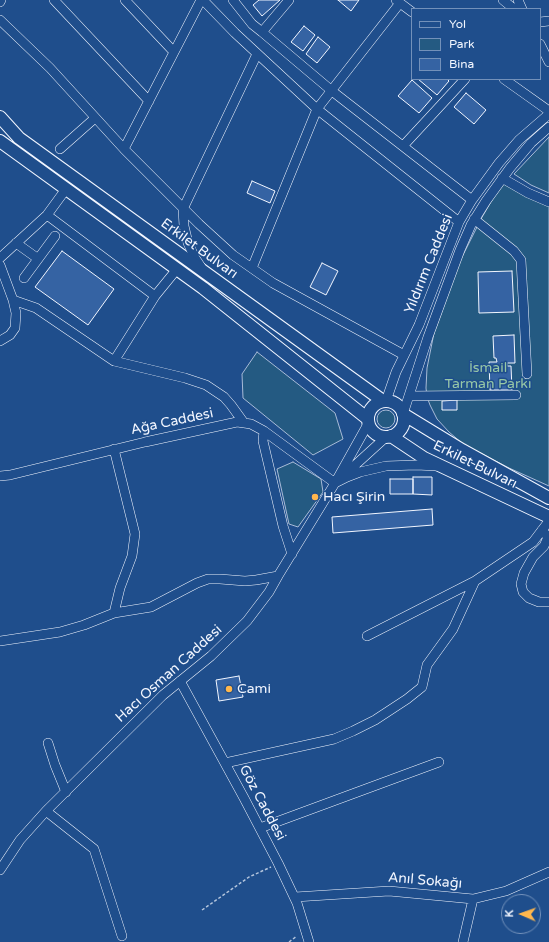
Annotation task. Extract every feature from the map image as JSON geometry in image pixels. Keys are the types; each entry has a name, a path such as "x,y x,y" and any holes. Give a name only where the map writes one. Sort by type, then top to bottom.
{"main road":[{"name":"Erkilet Bulvarı","path":"0,118 19,138 385,401"},
{"name":"Erkilet Bulvarı","path":"0,141 203,288 368,421"},
{"path":"385,401 394,402 398,405 404,419 398,433 388,437 378,436 374,433 368,421 370,409 378,402 385,401"},
{"name":"Erkilet Bulvarı","path":"403,414 462,450 549,498"},
{"name":"Erkilet Bulvarı","path":"388,437 424,458 549,517"}],"street":[{"path":"54,0 149,101"},
{"path":"125,0 174,52"},
{"path":"233,0 252,24 332,91 472,200"},
{"path":"262,32 289,0"},
{"path":"503,0 513,8"},
{"path":"124,149 174,52 207,1 257,54 317,109 459,222"},
{"path":"252,268 317,109 398,1 411,11"},
{"path":"0,20 50,68 124,149 221,245 273,282 404,355"},
{"path":"541,46 549,62"},
{"path":"205,272 195,258 188,243 184,226 183,209 257,54"},
{"path":"403,146 464,80"},
{"path":"505,80 549,113"},
{"name":"Yıldırım Caddesi","path":"385,401 396,372 419,325 459,222 472,200 508,152 549,113"},
{"path":"60,149 95,118"},
{"name":"Yıldırım Caddesi","path":"403,414 428,337 460,250 474,220 502,178 520,155 549,127"},
{"path":"502,178 528,193 549,202"},
{"path":"0,258 47,215 66,189"},
{"path":"47,215 155,296"},
{"path":"474,220 517,254 521,260 527,374"},
{"path":"24,278 37,258 55,236"},
{"path":"16,243 37,258"},
{"path":"0,265 13,300 16,313 15,328 10,335 0,341"},
{"path":"114,361 155,296 177,269"},
{"path":"13,300 36,308 114,361 186,378 206,385 224,397 244,423"},
{"path":"409,396 516,395"},
{"path":"335,483 368,421"},
{"name":"Ağa Caddesi","path":"0,476 10,475 114,449 230,423 244,423 251,424 264,431 335,483"},
{"path":"264,431 263,441 283,526 292,554"},
{"path":"335,483 388,437"},
{"path":"114,449 135,534 132,556 120,588 114,613"},
{"path":"335,483 360,472 386,466 416,465 445,468"},
{"name":"Hacı Osman Caddesi","path":"0,870 20,840 46,811 163,695 211,656 235,633 258,607 335,483"},
{"path":"367,636 475,581 533,542 549,520"},
{"path":"542,530 548,537 544,546 533,557 524,573 521,584 523,592 529,598 539,602 549,602"},
{"path":"0,641 60,632 84,625 114,613 151,607 197,583 208,579 245,581 268,579 278,576"},
{"path":"226,764 340,737 375,720 407,699 422,687 427,665 453,629 475,581"},
{"name":"Göz Caddesi","path":"180,681 226,764 295,897 303,918 309,942"},
{"path":"48,743 66,792"},
{"path":"260,828 438,762"},
{"path":"46,811 94,849 122,936"},
{"name":"Anıl Sokağı","path":"295,897 389,891 473,899 506,891 549,872"},
{"path":"463,942 473,899"}],"path":[{"path":"202,910 250,878 278,863"}],"green space":[{"path":"549,137 549,193 531,185 514,174"},
{"name":"İsmail Tarman Parkı","path":"502,183 549,206 549,486 509,468 463,444 437,419 427,397 427,368 434,333 460,261 481,219"},
{"path":"257,352 335,413 343,439 313,455 243,398 242,374"},
{"path":"382,410 390,410 395,415 393,426 390,428 382,428 377,423 377,415"},
{"path":"293,462 321,479 323,492 298,527 289,524 277,469"}],"building":[{"path":"259,0 280,0 262,16 253,5"},
{"path":"338,0 359,0 351,11"},
{"path":"304,26 315,35 303,51 291,42"},
{"path":"318,37 330,47 317,63 306,54"},
{"path":"412,80 432,98 419,113 398,96"},
{"path":"419,80 448,80 449,81 437,95"},
{"path":"466,93 486,110 474,124 454,107"},
{"path":"252,181 275,191 270,203 247,193"},
{"path":"62,251 114,289 88,325 35,287"},
{"path":"322,263 338,271 326,295 310,287"},
{"path":"512,271 514,312 479,313 478,272"},
{"path":"514,335 515,363 507,363 507,366 511,366 512,390 490,390 489,362 497,362 496,358 494,358 493,336"},
{"path":"457,400 457,410 442,410 442,401"},
{"path":"413,477 432,477 432,495 413,494"},
{"path":"390,479 413,479 413,494 390,494"},
{"path":"432,509 433,525 333,533 332,517"},
{"name":"Cami","path":"239,676 243,697 219,701 216,680"}],"place":[{"name":"Hacı Şirin","path":"315,497"},
{"name":"Cami","path":"229,689"}]}
